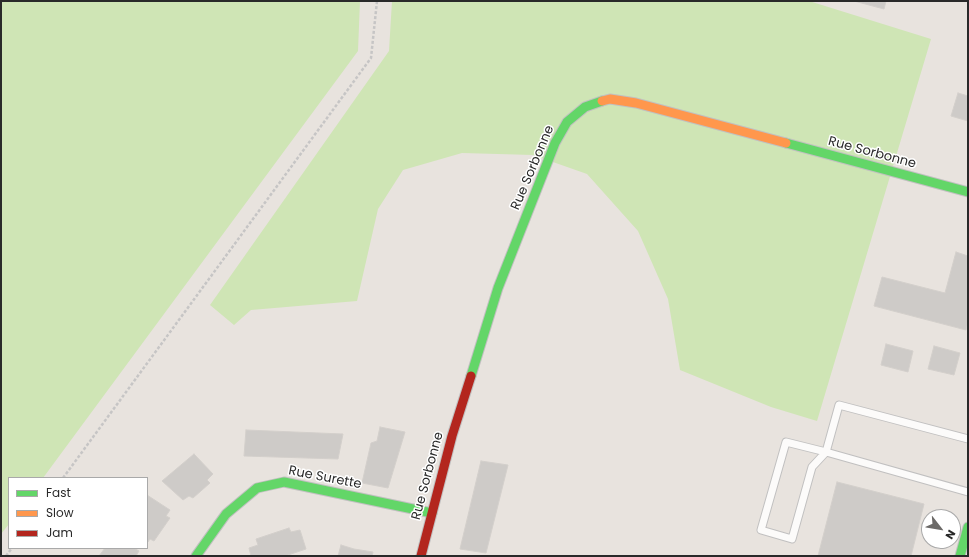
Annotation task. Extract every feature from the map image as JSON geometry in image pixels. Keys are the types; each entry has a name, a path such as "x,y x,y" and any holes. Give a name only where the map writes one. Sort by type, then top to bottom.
{"street":[{"name":"Rue Sorbonne","path":"421,556 452,436 498,288 555,143 567,122 586,107 610,99 636,103 968,192"},
{"name":"Rue Surette","path":"196,556 226,514 257,488 284,482 432,513"},
{"path":"960,556 968,527"}],"lane":[{"path":"968,439 839,406 826,452 812,467 792,539 761,530 786,442 826,452 968,492"}],"path":[{"path":"64,477 371,58 377,1"}],"green space":[{"path":"1,1 360,1 358,51 44,477 8,477 8,525 1,534"},
{"path":"392,1 809,1 931,39 817,421 771,407 680,370 668,299 638,231 587,174 533,155 462,153 403,170 378,209 357,301 251,310 234,325 210,305 389,51"}],"building":[{"path":"854,1 886,1 884,9"},
{"path":"958,93 968,96 968,121 951,116"},
{"path":"956,252 968,256 968,322 966,330 874,306 882,277 945,293"},
{"path":"886,344 913,351 908,372 881,365"},
{"path":"934,346 960,353 954,375 928,369"},
{"path":"380,427 405,432 388,488 362,483 371,443 377,441"},
{"path":"246,430 343,434 338,459 244,456"},
{"path":"194,454 213,474 207,480 210,483 193,498 189,496 183,500 162,481"},
{"path":"481,461 508,465 486,553 460,549"},
{"path":"837,482 924,504 923,509 921,509 921,516 911,556 818,556"},
{"path":"148,496 170,510 166,516 170,518 154,541 150,539 148,542"},
{"path":"289,528 291,532 300,530 306,549 285,556 251,556 249,548 258,545 256,539"},
{"path":"341,545 373,552 372,556 338,556"},
{"path":"104,549 136,549 139,551 136,556 99,556"}],"traffic: fast":[{"path":"471,376 498,288 555,143 567,122 585,107 602,101"},
{"path":"786,143 968,192"},
{"path":"196,556 226,514 257,488 284,482 432,513"},
{"path":"960,556 968,527"}],"traffic: slow":[{"path":"602,101 610,99 636,103 786,143"}],"traffic: jam":[{"path":"421,556 452,436 471,376"}]}
